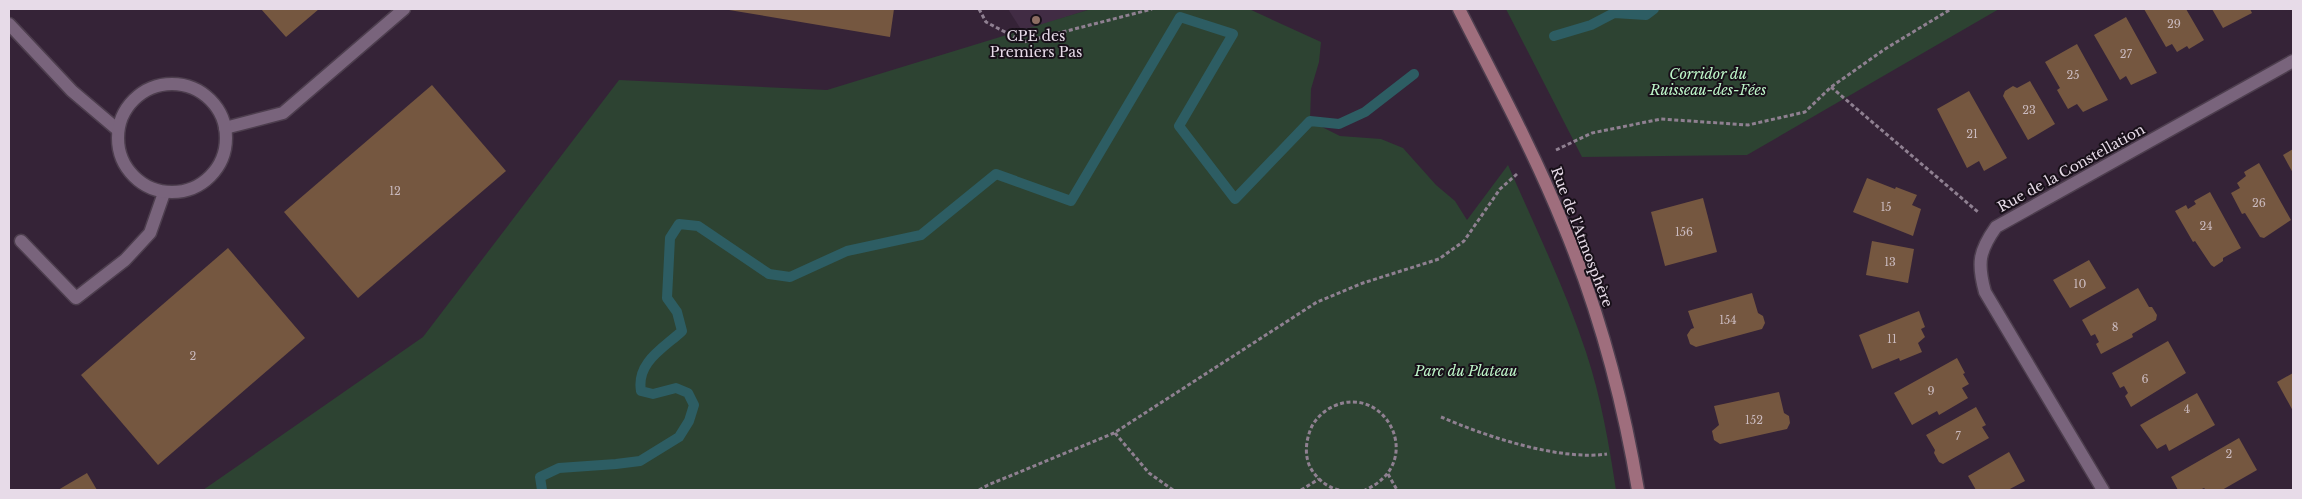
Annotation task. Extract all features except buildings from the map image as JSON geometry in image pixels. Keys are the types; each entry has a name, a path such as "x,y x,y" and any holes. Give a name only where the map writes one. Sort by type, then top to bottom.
{"street":[{"path":"225,128 283,113 404,9"},
{"name":"Rue de l'Atmosphère","path":"1459,9 1535,159 1587,284 1605,347 1638,490"},
{"path":"9,24 72,91 118,130"},
{"name":"Rue de la Constellation","path":"2103,490 1985,292 1979,271 1983,246 1996,227 2293,61"},
{"path":"170,84 189,86 206,96 218,110 225,128 226,145 221,161 211,176 198,187 181,192 164,193 148,188 134,178 123,164 118,147 118,130 124,112 136,97 152,87 170,84"},
{"path":"21,241 76,298 125,260 150,233 164,193"}],"path":[{"path":"979,9 986,22 1024,42 1152,9"},
{"path":"980,490 1114,433 1316,302 1363,283 1439,259 1464,241 1500,189 1535,159 1592,133 1661,119 1748,124 1805,112 1831,86 1885,49 1950,9"},
{"path":"1831,86 1996,227"},
{"path":"1339,490 1319,479 1310,466 1306,451 1308,435 1315,421 1326,410 1340,403 1356,402 1371,407 1384,416 1393,429 1397,444 1395,460 1388,474 1377,485 1365,490"},
{"path":"1441,417 1475,432 1545,450 1598,455 1630,450"},
{"path":"1114,433 1149,473 1173,490"},
{"path":"1388,474 1397,490"},
{"path":"1301,490 1319,479"}],"shaded area":[{"name":"CPE des Premiers Pas","path":"1008,9 1091,9 1022,31"}],"green space":[{"name":"Parc du Plateau","path":"1091,9 1249,9 1321,42 1319,62 1311,89 1310,121 1340,136 1381,139 1403,148 1436,185 1455,201 1467,220 1508,165 1559,281 1586,352 1600,403 1616,490 203,490 423,337 619,80 827,90"},
{"name":"Corridor du Ruisseau-des-Fées","path":"1506,9 1999,9 1747,155 1582,157"}],"waterway":[{"path":"1554,36 1591,25 1614,13 1646,15 1654,9"},
{"path":"542,490 540,477 559,468 640,461 679,437 689,421 694,405 688,393 676,388 653,394 641,391 641,381 647,364 682,331 677,312 667,298 670,238 679,224 698,226 769,274 790,277 847,251 921,235 996,174 1071,201 1180,17 1233,34 1179,126 1235,199 1310,121 1339,124 1365,112 1414,74"}],"place":[{"name":"CPE des Premiers Pas","path":"1036,20"}]}
